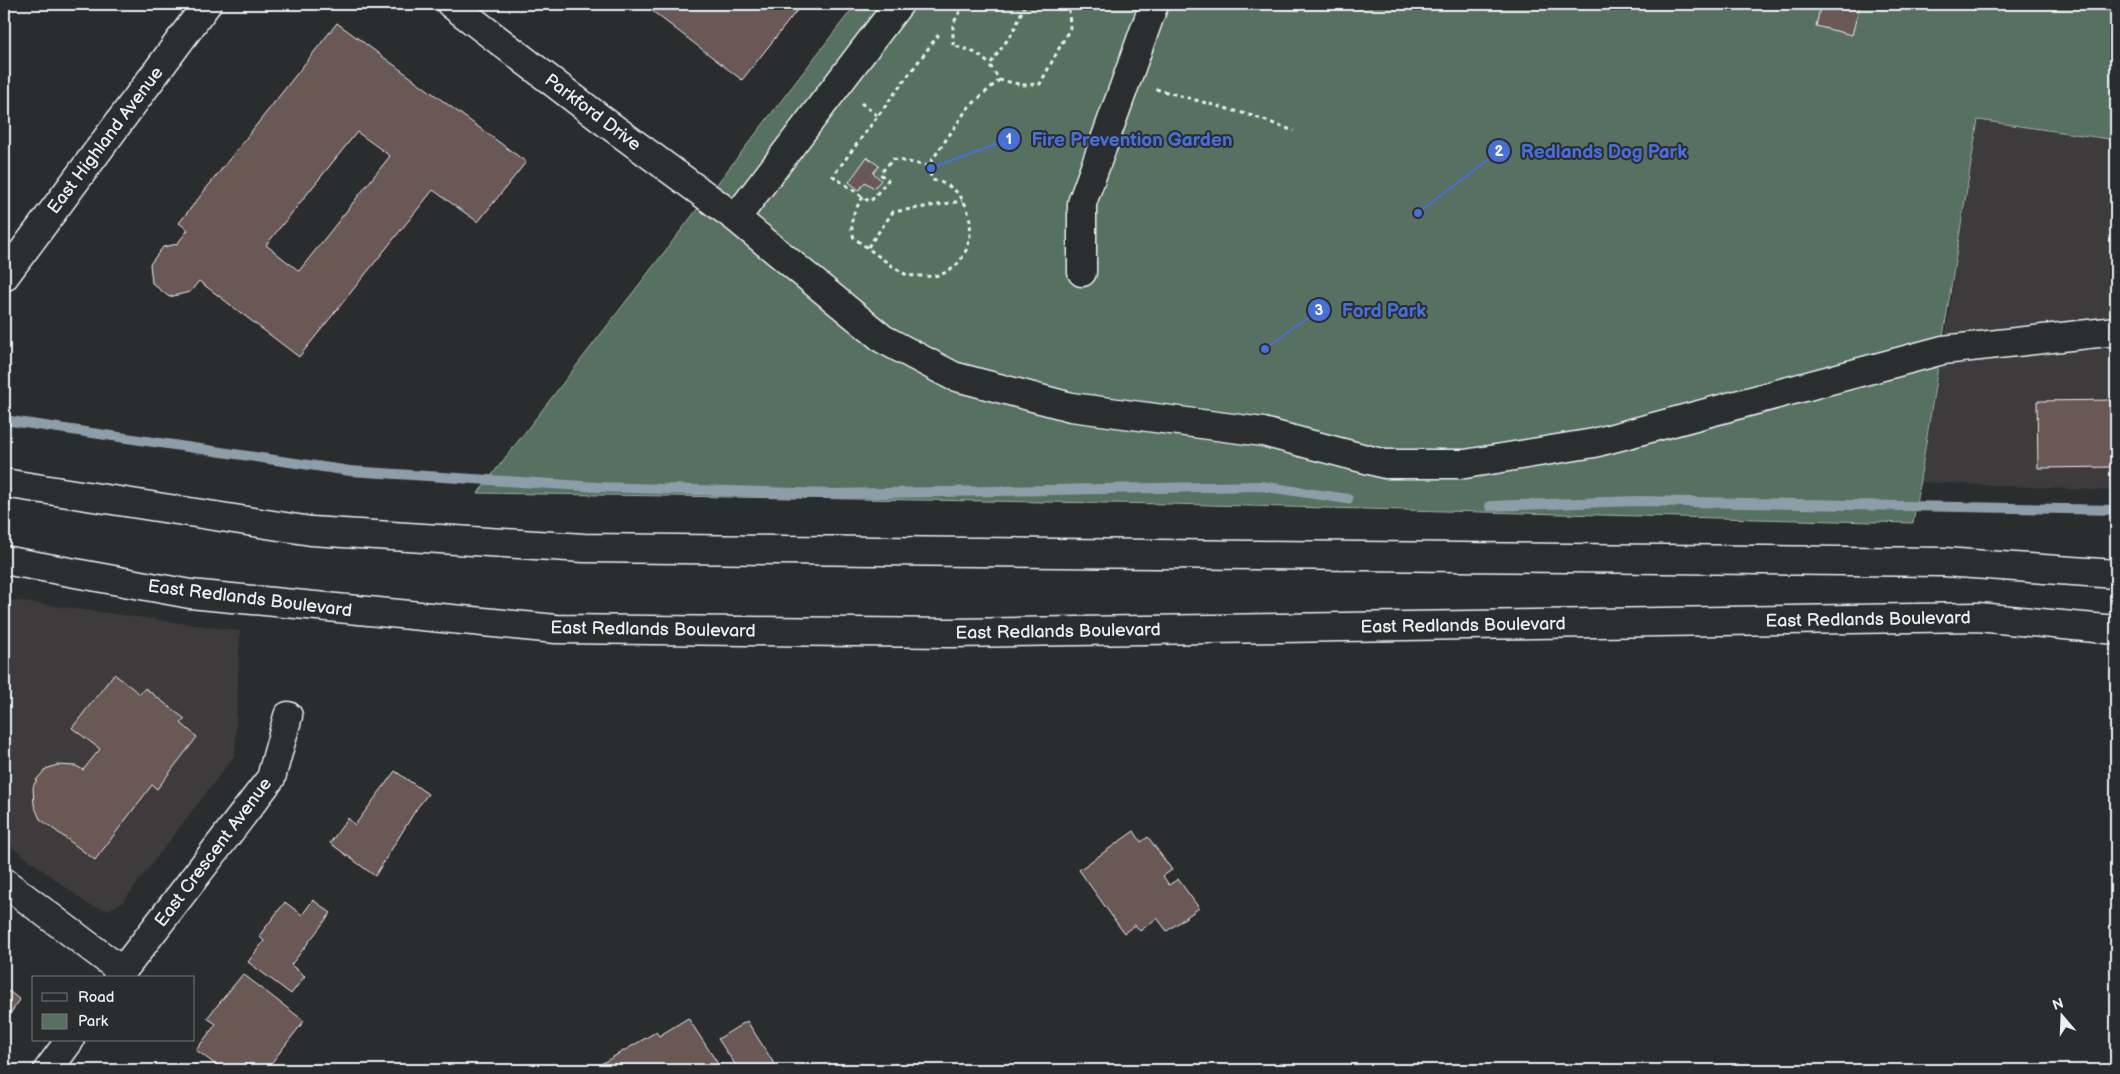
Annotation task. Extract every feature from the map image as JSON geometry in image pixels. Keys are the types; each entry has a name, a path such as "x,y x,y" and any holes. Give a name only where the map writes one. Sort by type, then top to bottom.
{"main road":[{"name":"East Highland Avenue","path":"4,277 207,4"},
{"name":"Parkford Drive","path":"451,4 601,119 736,218 883,340 953,376 1071,407 1263,432 1385,464 1465,464 1594,443 1943,350 2116,332"},
{"path":"736,218 899,4"},
{"path":"1082,272 1082,203 1154,4"},
{"path":"4,483 311,531 584,548 1944,562 2116,574"},
{"name":"East Redlands Boulevard","path":"4,560 190,594 556,629 952,633 1978,618 2116,630"},
{"name":"East Crescent Avenue","path":"120,974 271,778 288,716"},
{"path":"4,882 120,974"},
{"path":"48,1070 69,1042"}],"path":[{"path":"964,4 953,24 953,46 969,49 991,64 999,80"},
{"path":"991,64 1012,32 1025,4"},
{"path":"999,80 1024,85 1040,84 1070,28 1069,10 1065,4"},
{"path":"928,166 893,159 880,174 888,180 870,202 833,176 940,34"},
{"path":"928,166 967,109 999,80"},
{"path":"1126,81 1253,116 1294,131"},
{"path":"863,197 852,214 850,228 854,238 908,275 931,277 946,274 958,264 970,242 968,213 962,201 948,185 932,180 928,166"},
{"path":"868,247 893,212 962,201"}],"shaded area":[{"path":"1978,119 2116,140 2116,491 1919,482 1943,350"},
{"path":"4,599 240,631 235,755 123,902 107,910 89,905 4,841"}],"green space":[{"path":"856,4 2116,4 2116,140 1978,120 1913,523 1170,504 478,493"}],"building":[{"path":"643,4 802,4 742,80"},
{"path":"1821,4 1860,4 1852,35 1816,26"},
{"path":"337,23 526,162 478,222 433,190 299,357 199,281 190,292 169,297 152,283 150,264 163,247 177,244 188,230 179,223","holes":["357,132 390,156 299,271 266,245"]},
{"path":"867,157 879,166 873,173 881,180 874,188 865,182 859,190 849,182"},
{"path":"2116,400 2116,467 2038,468 2037,401"},
{"path":"114,674 140,694 145,688 185,719 181,723 197,737 157,789 152,785 95,860 40,819 34,805 33,787 46,769 57,765 76,766 83,770 100,749 72,728"},
{"path":"395,771 428,794 417,808 375,876 330,843 348,818 355,825"},
{"path":"1134,831 1141,842 1148,837 1172,870 1163,876 1169,885 1178,879 1199,908 1167,931 1157,918 1140,931 1135,925 1124,933 1079,870"},
{"path":"313,900 331,913 291,965 305,976 291,994 248,962 264,941 259,936 285,902 302,915"},
{"path":"243,974 304,1021 266,1070 223,1070 196,1050 216,1024 207,1018"},
{"path":"9,991 20,1000 4,1022 4,998"},
{"path":"688,1018 722,1070 604,1070 601,1064 656,1032 659,1036"},
{"path":"747,1021 775,1065 766,1070 739,1070 718,1039"},
{"path":"195,1064 203,1070 189,1070"}],"waterway":[{"path":"4,420 350,471 598,487 832,494 1261,486 1348,499"},
{"path":"1490,506 1638,501 2116,510"}],"place":[{"name":"Fire Prevention Garden","path":"931,168"},
{"name":"Redlands Dog Park","path":"1418,213"},
{"name":"Ford Park","path":"1265,349"}]}
